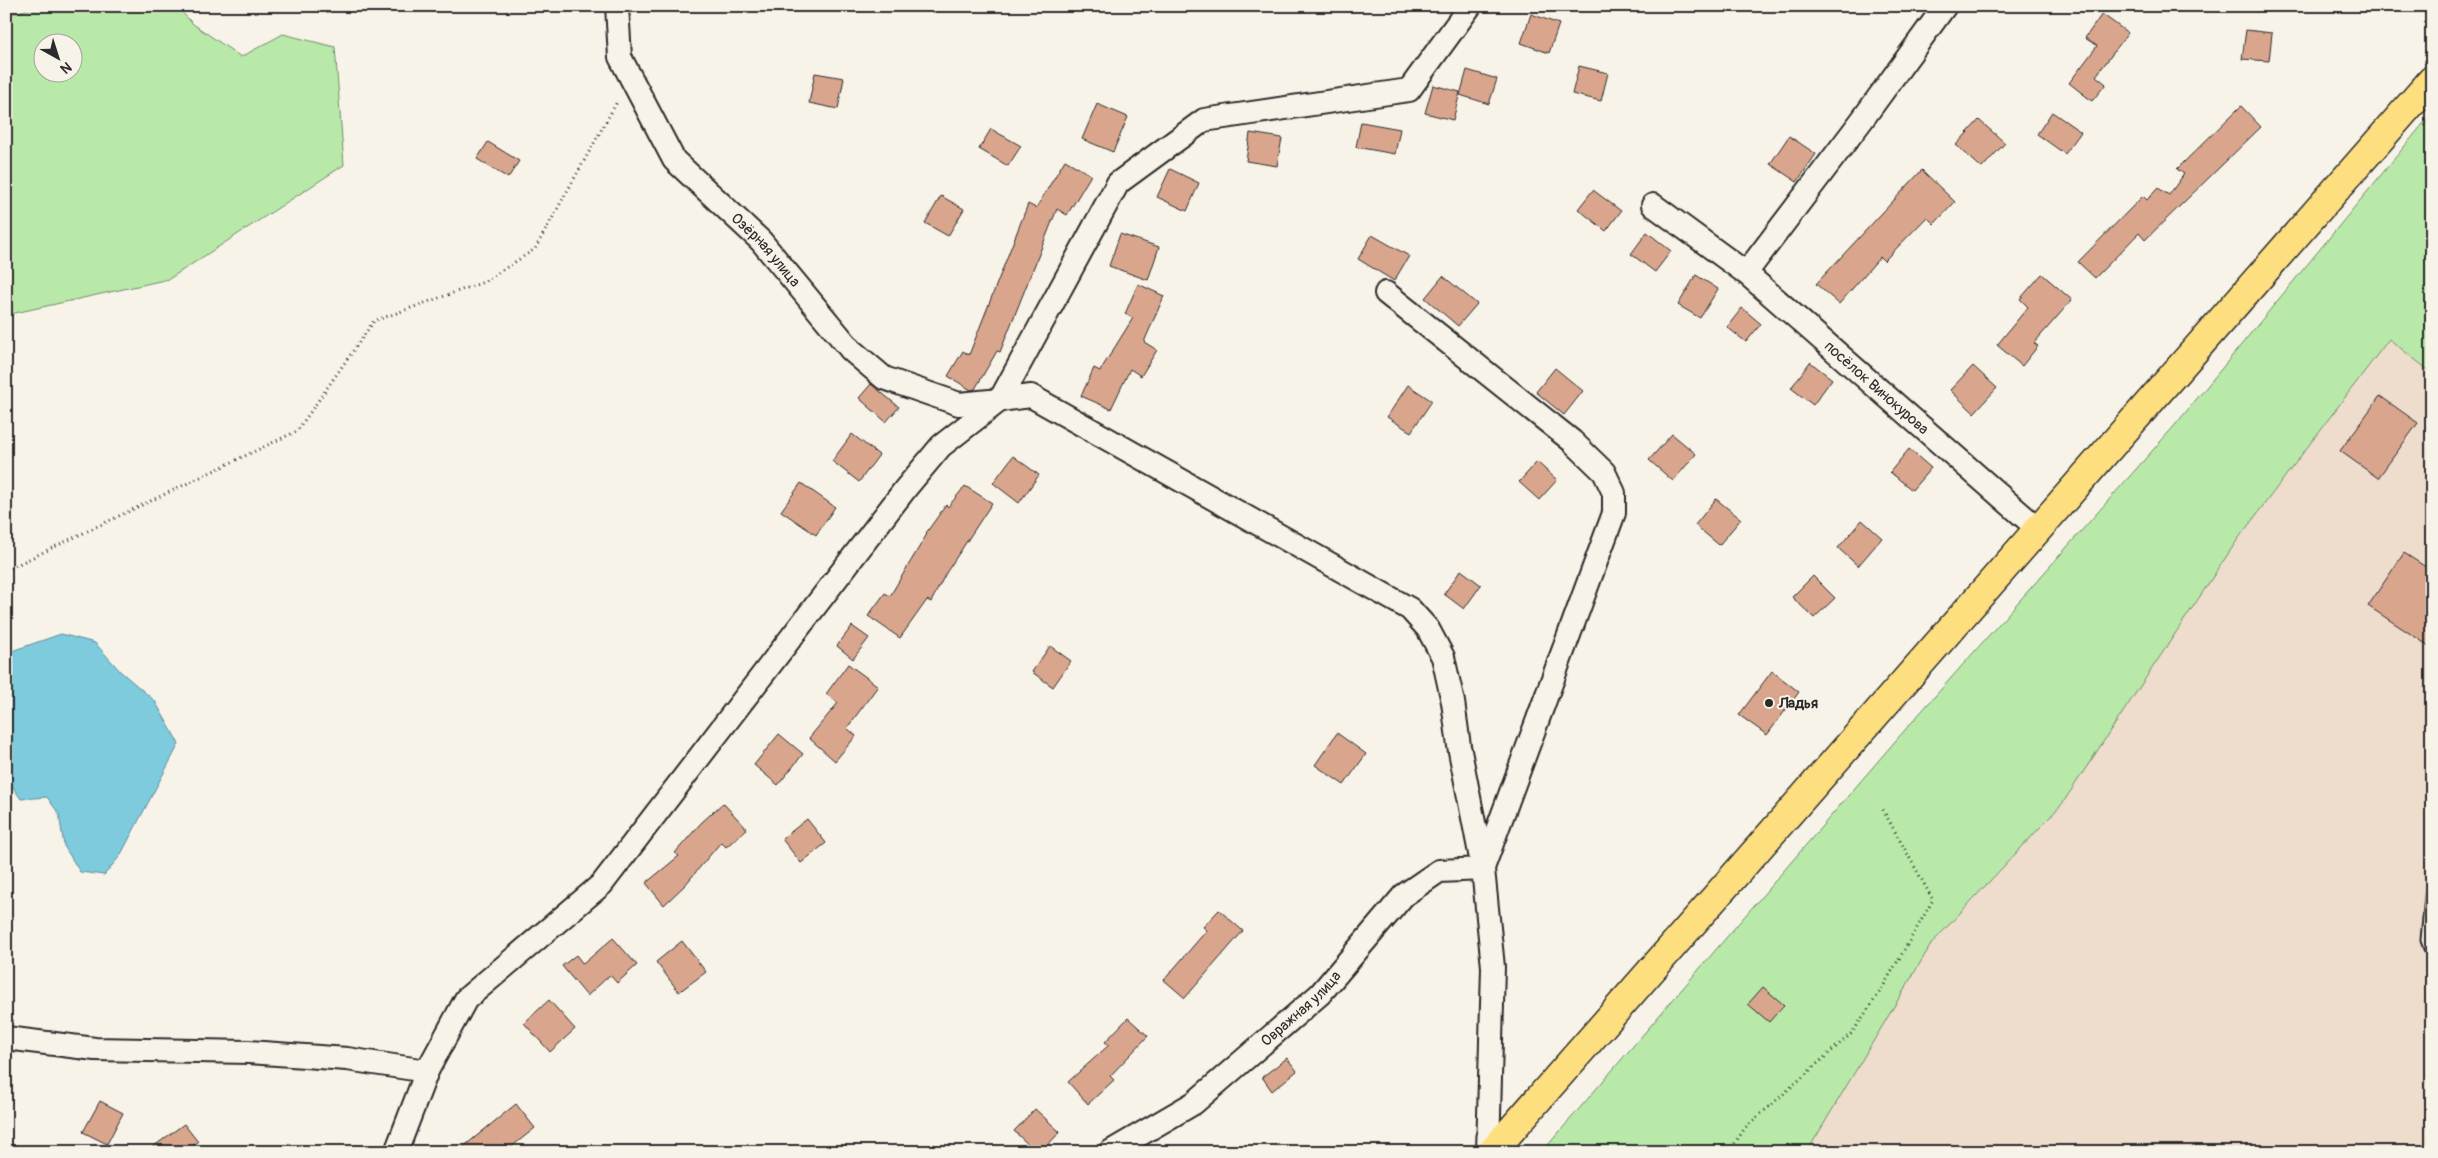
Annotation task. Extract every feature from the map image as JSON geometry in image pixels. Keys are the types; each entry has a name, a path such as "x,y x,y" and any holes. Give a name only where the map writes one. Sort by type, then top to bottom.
{"main road":[{"path":"1490,1152 2432,80"}],"street":[{"name":"Озёрная улица","path":"617,6 620,57 674,160 761,241 851,350 884,378 959,404 1031,396 1410,609 1428,629 1443,657 1483,869 1493,967 1490,1152"},
{"path":"396,1152 427,1071 466,999 602,884 911,481 941,446 1000,400 1118,183 1204,120 1409,90 1470,6"},
{"path":"1746,273 1862,120 1945,6"},
{"name":"посёлок Винокурова","path":"1653,205 1746,273 2038,529"},
{"path":"1386,294 1572,441 1604,472 1614,493 1614,513 1483,869"},
{"name":"Овражная улица","path":"1110,1152 1194,1104 1312,1000 1404,895 1439,871 1483,869"},
{"path":"6,1038 95,1050 249,1052 347,1059 427,1071"}],"lane":[{"path":"2432,886 2428,940 2432,954"}],"path":[{"path":"6,570 296,431 374,321 484,282 535,249 630,78"},
{"path":"1729,1152 1745,1128 1852,1032 1881,990 1933,900 1882,808"}],"shaded area":[{"path":"2389,339 2432,373 2432,1152 1807,1152 1932,943 2062,804 2238,539"}],"green space":[{"path":"37,6 176,6 193,24 241,57 283,34 335,47 344,165 169,279 6,315 6,16"},
{"path":"2432,113 2432,373 2389,339 2238,539 2062,804 1932,943 1807,1152 1542,1152 1897,739 2176,424"}],"water":[{"path":"61,634 95,643 121,672 155,701 179,744 120,856 104,875 80,872 64,846 59,814 47,797 21,799 6,777 6,653"}],"building":[{"path":"1531,14 1559,24 1549,53 1521,43"},
{"path":"2102,14 2128,33 2096,76 2106,84 2092,101 2069,83 2097,46 2085,38"},
{"path":"2246,30 2272,33 2269,61 2242,59"},
{"path":"1579,66 1608,73 1601,101 1572,94"},
{"path":"1467,70 1497,79 1489,104 1460,95"},
{"path":"815,73 844,78 838,109 809,103"},
{"path":"1433,85 1460,92 1453,120 1425,113"},
{"path":"1097,104 1128,117 1113,152 1082,139"},
{"path":"2241,106 2261,127 2145,240 2139,233 2095,278 2078,262 2143,196 2147,200 2158,188 2169,195 2184,174 2177,169"},
{"path":"2052,112 2081,132 2065,154 2037,134"},
{"path":"1979,120 2005,143 1982,168 1956,145"},
{"path":"1361,122 1400,129 1395,154 1356,147"},
{"path":"991,129 1021,146 1008,166 979,149"},
{"path":"1250,133 1282,138 1277,166 1246,161"},
{"path":"1789,136 1816,154 1797,182 1770,164"},
{"path":"488,142 519,161 508,178 477,159"},
{"path":"1065,160 1091,175 1067,215 1057,209 1000,352 997,351 975,389 971,390 948,376 963,351 969,355 1028,204 1036,208"},
{"path":"1170,169 1199,183 1187,211 1157,197"},
{"path":"1922,170 1955,202 1934,224 1927,217 1884,261 1880,257 1839,304 1816,284"},
{"path":"1593,190 1621,211 1606,231 1578,209"},
{"path":"941,196 964,209 948,236 925,223"},
{"path":"1647,232 1671,251 1655,272 1631,254"},
{"path":"1120,234 1159,247 1148,280 1109,266"},
{"path":"1372,235 1409,256 1394,281 1358,259"},
{"path":"2042,274 2072,300 2034,343 2038,346 2022,366 1997,345 2028,307 2020,299"},
{"path":"1696,275 1718,289 1700,318 1678,305"},
{"path":"1443,276 1477,304 1458,326 1425,298"},
{"path":"1138,284 1164,296 1144,342 1157,350 1141,376 1130,369 1111,409 1081,396 1094,368 1100,371 1133,318 1125,314"},
{"path":"1742,308 1761,324 1746,342 1727,327"},
{"path":"1810,362 1832,379 1813,405 1791,388"},
{"path":"1973,366 1997,388 1974,413 1950,390"},
{"path":"1555,368 1583,391 1564,415 1536,392"},
{"path":"871,384 899,407 886,422 859,398"},
{"path":"1408,385 1432,401 1411,432 1387,417"},
{"path":"2380,396 2418,423 2378,478 2340,451"},
{"path":"852,434 879,455 859,482 832,461"},
{"path":"1672,434 1696,454 1673,481 1649,460"},
{"path":"1909,449 1931,468 1912,490 1890,472"},
{"path":"1013,456 1039,475 1019,503 993,483"},
{"path":"1537,462 1557,480 1539,500 1519,482"},
{"path":"801,483 835,507 816,535 781,511"},
{"path":"965,486 992,503 946,573 931,602 927,600 900,638 868,616 885,593 890,596 926,533 946,505 948,507"},
{"path":"1716,499 1741,519 1719,545 1695,525"},
{"path":"1862,520 1882,538 1858,566 1838,548"},
{"path":"2404,553 2432,571 2432,648 2368,606"},
{"path":"1461,570 1481,585 1464,609 1444,594"},
{"path":"1813,576 1835,598 1814,618 1792,597"},
{"path":"852,626 869,638 853,659 837,646"},
{"path":"1050,646 1071,661 1053,687 1032,672"},
{"path":"848,664 878,686 847,728 856,736 835,761 809,738 838,703 826,694"},
{"name":"Ладья","path":"1772,671 1799,692 1767,735 1739,715"},
{"path":"1337,733 1366,754 1344,785 1315,765"},
{"path":"779,734 803,754 778,785 754,765"},
{"path":"723,803 747,829 726,847 721,842 685,885 664,905 646,883 679,856 675,853 701,823"},
{"path":"807,819 826,843 801,863 782,839"},
{"path":"1219,910 1243,931 1185,998 1164,980 1207,930 1203,927"},
{"path":"613,938 637,965 617,983 610,975 587,996 562,966 576,955 583,964"},
{"path":"682,941 706,972 679,992 656,962"},
{"path":"1763,987 1784,1005 1769,1022 1748,1004"},
{"path":"549,1000 575,1029 550,1052 524,1023"},
{"path":"1128,1018 1148,1036 1110,1076 1114,1080 1088,1104 1068,1082 1109,1045 1105,1042"},
{"path":"1287,1058 1297,1071 1272,1091 1262,1077"},
{"path":"100,1101 123,1113 107,1144 83,1132"},
{"path":"516,1104 535,1128 505,1152 457,1152"},
{"path":"1035,1109 1060,1132 1041,1152 1036,1152 1014,1131"},
{"path":"184,1124 198,1142 185,1152 146,1152"}],"place":[{"name":"Ладья","path":"1769,703"}]}
